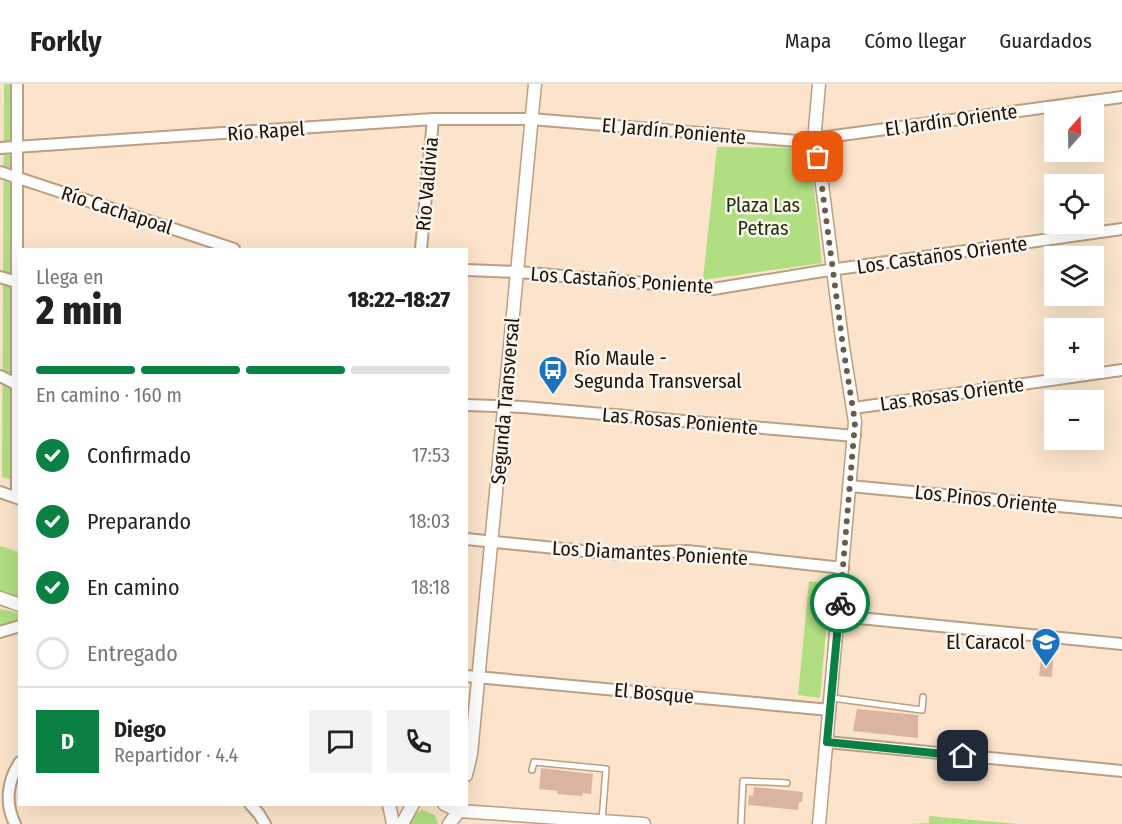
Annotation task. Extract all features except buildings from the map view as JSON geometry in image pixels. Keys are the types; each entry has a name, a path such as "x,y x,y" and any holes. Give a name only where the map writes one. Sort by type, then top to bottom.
{"street":[{"path":"0,277 18,283 17,84"},
{"name":"Segunda Transversal","path":"468,767 474,719 473,677 492,542 506,406 534,84"},
{"path":"819,84 815,130 854,408 855,436 819,824"},
{"name":"El Jardín Oriente","path":"816,139 1122,97"},
{"name":"Río Rapel","path":"0,148 433,119 531,119"},
{"name":"Río Valdivia","path":"421,248 433,119"},
{"name":"El Jardín Poniente","path":"531,119 798,141 816,139"},
{"name":"Río Cachapoal","path":"0,172 231,248"},
{"name":"Los Castaños Oriente","path":"833,270 1122,230"},
{"path":"468,270 518,272"},
{"name":"Los Castaños Poniente","path":"518,272 713,289 833,270"},
{"name":"Las Rosas Oriente","path":"854,408 1122,370"},
{"path":"0,376 18,385"},
{"name":"Las Rosas Poniente","path":"468,405 506,406 855,436"},
{"name":"Los Pinos Oriente","path":"850,486 1122,512"},
{"path":"0,492 18,498"},
{"name":"Los Diamantes Poniente","path":"468,539 614,554 687,551 843,568"},
{"path":"0,598 18,604"},
{"path":"839,616 1122,644"},
{"path":"0,632 18,627"},
{"name":"El Bosque","path":"473,677 830,704"},
{"path":"468,732 474,719"},
{"path":"827,742 1122,771"},
{"path":"15,824 10,812 8,792 13,773 18,765"},
{"path":"252,806 265,824"},
{"path":"389,806 393,824"},
{"path":"402,824 412,806"},
{"path":"449,824 460,807 644,824"}],"lane":[{"path":"830,704 922,710 924,697"},
{"path":"532,770 534,762 606,769 603,821"},
{"path":"741,824 743,781 787,783"}],"green space":[{"path":"4,84 14,84 12,480 2,477"},
{"name":"Plaza Las Petras","path":"717,147 802,148 810,152 822,263 703,280"},
{"path":"0,546 18,552 18,598 0,592"},
{"path":"809,581 830,584 820,698 798,695"},
{"path":"0,609 18,613 18,621 0,629"},
{"path":"422,810 435,815 438,824 409,824 414,815"},
{"path":"929,816 1019,824 909,824 929,823"}],"way so far":[{"path":"818,157 855,422 840,603"}],"place":[{"name":"Río Maule - Segunda Transversal","path":"553,396"},
{"name":"El Caracol","path":"1046,668"}],"route":[{"path":"840,603 827,742 963,756"}]}
